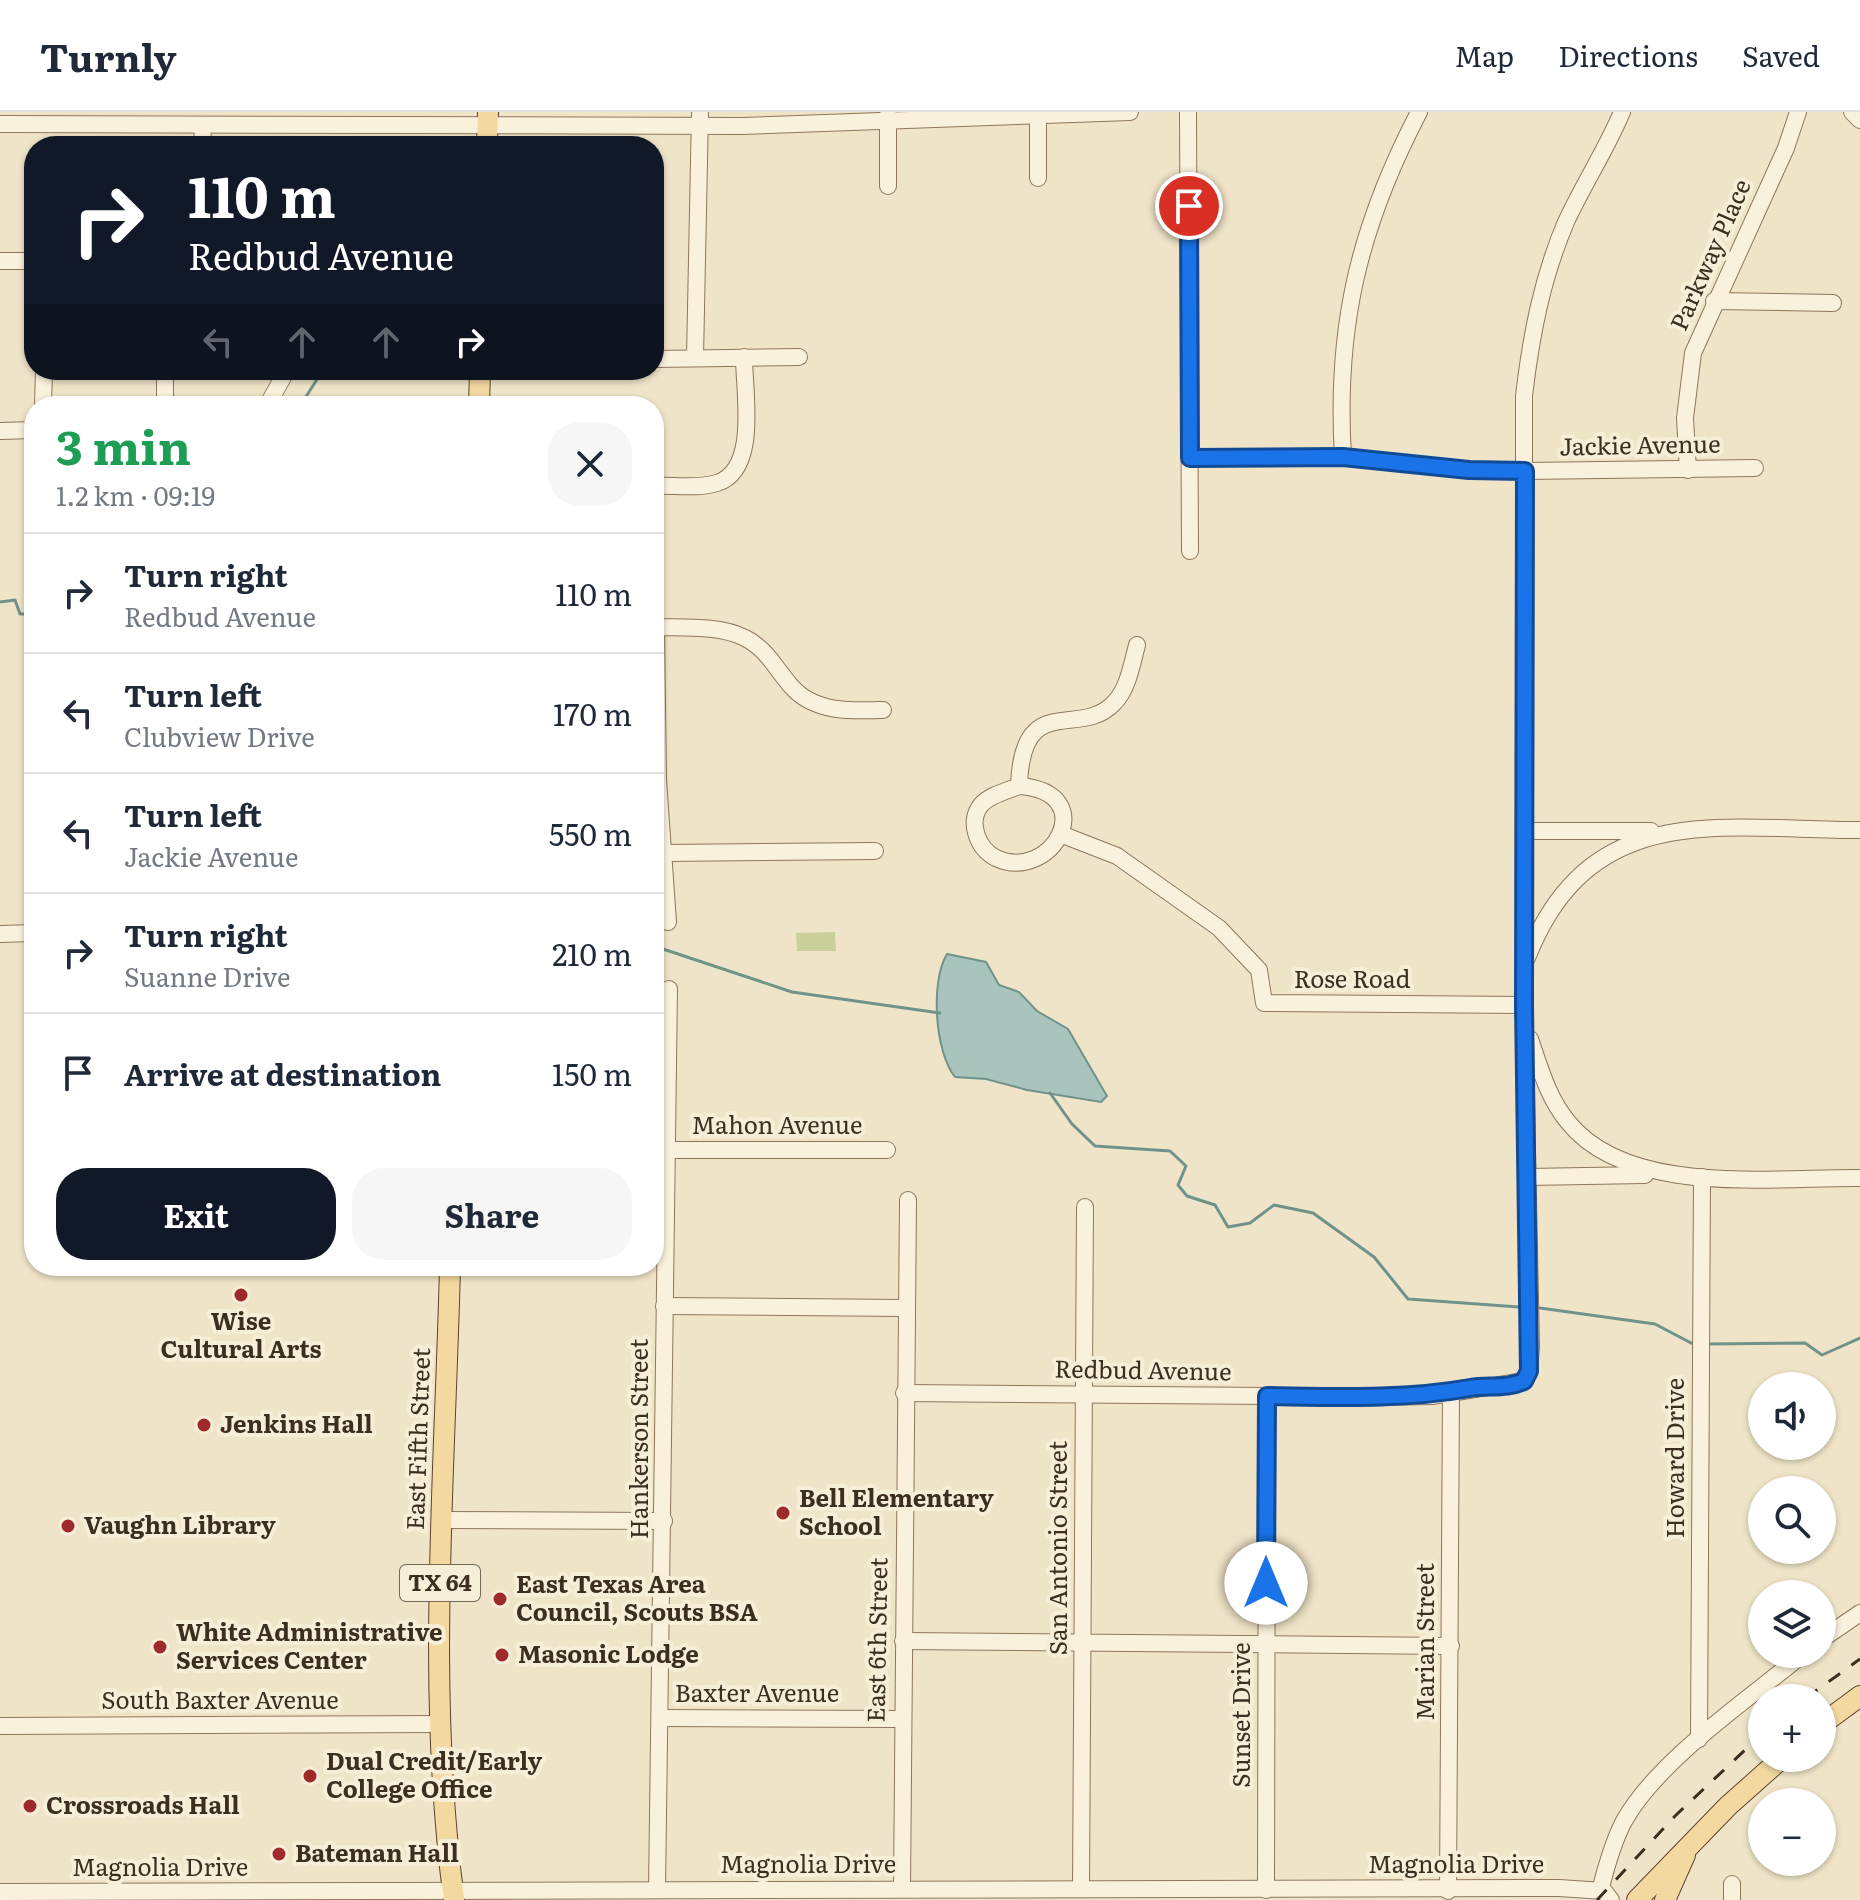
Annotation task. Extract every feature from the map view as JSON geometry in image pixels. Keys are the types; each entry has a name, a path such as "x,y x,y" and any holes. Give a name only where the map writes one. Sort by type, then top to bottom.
{"main road":[{"name":"East Fifth Street","path":"450,1276 440,1724 454,1895"},
{"path":"1836,1714 1860,1696"},
{"path":"1637,1900 1690,1844 1767,1772"},
{"path":"1665,1900 1690,1844"}],"street":[{"path":"0,124 105,118 203,126 310,118 888,118 1130,112"},
{"path":"1188,112 1190,551"},
{"path":"1343,457 1340,376 1350,296 1389,169 1418,112"},
{"path":"1622,112 1566,221 1544,284 1529,350 1524,396 1527,1177 1664,1174 1860,1178"},
{"name":"Parkway Place","path":"1688,470 1688,379 1697,341 1786,148 1798,112"},
{"path":"1852,112 1860,120"},
{"path":"1038,114 1038,178"},
{"path":"888,118 888,186"},
{"path":"695,358 700,119"},
{"path":"202,136 203,126"},
{"path":"0,261 24,261"},
{"path":"1714,301 1833,303"},
{"path":"664,486 717,483 737,469 745,445 744,357"},
{"path":"664,359 799,357"},
{"path":"0,431 24,430"},
{"name":"Jackie Avenue","path":"1190,458 1343,457 1469,470 1525,471 1755,468"},
{"path":"664,628 731,632 758,645 804,697 833,708 883,710"},
{"path":"1019,786 1022,757 1033,736 1054,721 1110,707 1122,692 1137,645"},
{"path":"1019,786 1043,790 1054,796 1060,807 1063,835 1051,849 1031,858 1002,860 988,853 976,833 979,808 989,799 1019,786"},
{"path":"1524,966 1544,922 1583,872 1635,840 1678,830"},
{"path":"1525,831 1860,830"},
{"name":"Rose Road","path":"1063,835 1117,856 1219,928 1259,970 1264,1003 1524,1014"},
{"path":"668,922 664,853 875,851"},
{"path":"0,934 24,933"},
{"name":"Hankerson Street","path":"657,1890 669,989"},
{"path":"1524,1014 1551,1095 1576,1131 1624,1162 1664,1174"},
{"name":"Mahon Avenue","path":"667,1150 887,1150"},
{"name":"Redbud Avenue","path":"904,1393 1376,1397 1514,1386 1524,1381 1529,1371 1531,1347 1527,1177"},
{"name":"Howard Drive","path":"1699,1739 1702,1177"},
{"name":"East 6th Street","path":"902,1888 901,1719 908,1200"},
{"name":"San Antonio Street","path":"1081,1889 1085,1207"},
{"path":"664,1306 905,1308"},
{"name":"Marian Street","path":"1448,1891 1451,1393"},
{"name":"Sunset Drive","path":"1266,1890 1267,1396"},
{"path":"443,1520 664,1521"},
{"path":"1836,1629 1860,1613"},
{"path":"903,1641 1451,1646"},
{"path":"1606,1895 1615,1842 1629,1813 1699,1739 1786,1668"},
{"name":"Baxter Avenue","path":"661,1718 901,1719"},
{"name":"South Baxter Avenue","path":"0,1726 440,1724"},
{"name":"Magnolia Drive","path":"0,1892 63,1896 613,1895 657,1890 819,1894 902,1888 972,1894 1081,1889 1266,1890 1367,1895 1448,1891 1606,1895"}],"green space":[{"path":"835,932 836,951 797,951 796,933"}],"water":[{"path":"947,954 986,962 999,985 1019,992 1037,1011 1068,1029 1107,1096 1101,1102 1027,1090 986,1079 955,1077 943,1051 937,1017 938,982"}],"waterway":[{"path":"306,396 317,380"},
{"path":"0,602 15,600 20,614 24,614"},
{"path":"664,949 792,992 940,1013"},
{"path":"1050,1093 1072,1124 1095,1146 1170,1151 1186,1166 1178,1185 1187,1196 1215,1205 1228,1227 1250,1223 1274,1205 1313,1213 1374,1257 1408,1299 1519,1307"},
{"path":"1540,1308 1655,1324 1693,1344"},
{"path":"1708,1344 1805,1343 1822,1355 1860,1338"}],"railway":[{"path":"1825,1684 1860,1659"},
{"path":"1597,1900 1675,1816 1748,1747"}],"place":[{"name":"Wise Cultural Arts","path":"241,1295"},
{"name":"Jenkins Hall","path":"204,1425"},
{"name":"Bell Elementary School","path":"783,1513"},
{"name":"Vaughn Library","path":"68,1526"},
{"name":"East Texas Area Council, Scouts BSA","path":"500,1599"},
{"name":"White Administrative Services Center","path":"160,1647"},
{"name":"Masonic Lodge","path":"502,1655"},
{"name":"Dual Credit/Early College Office","path":"310,1776"},
{"name":"Crossroads Hall","path":"30,1806"},
{"name":"Bateman Hall","path":"279,1854"}],"route":[{"path":"1189,206 1190,458 1343,457 1469,470 1525,471 1524,1005 1529,1371 1524,1381 1514,1386 1470,1388 1432,1396 1267,1396 1266,1583"}]}
